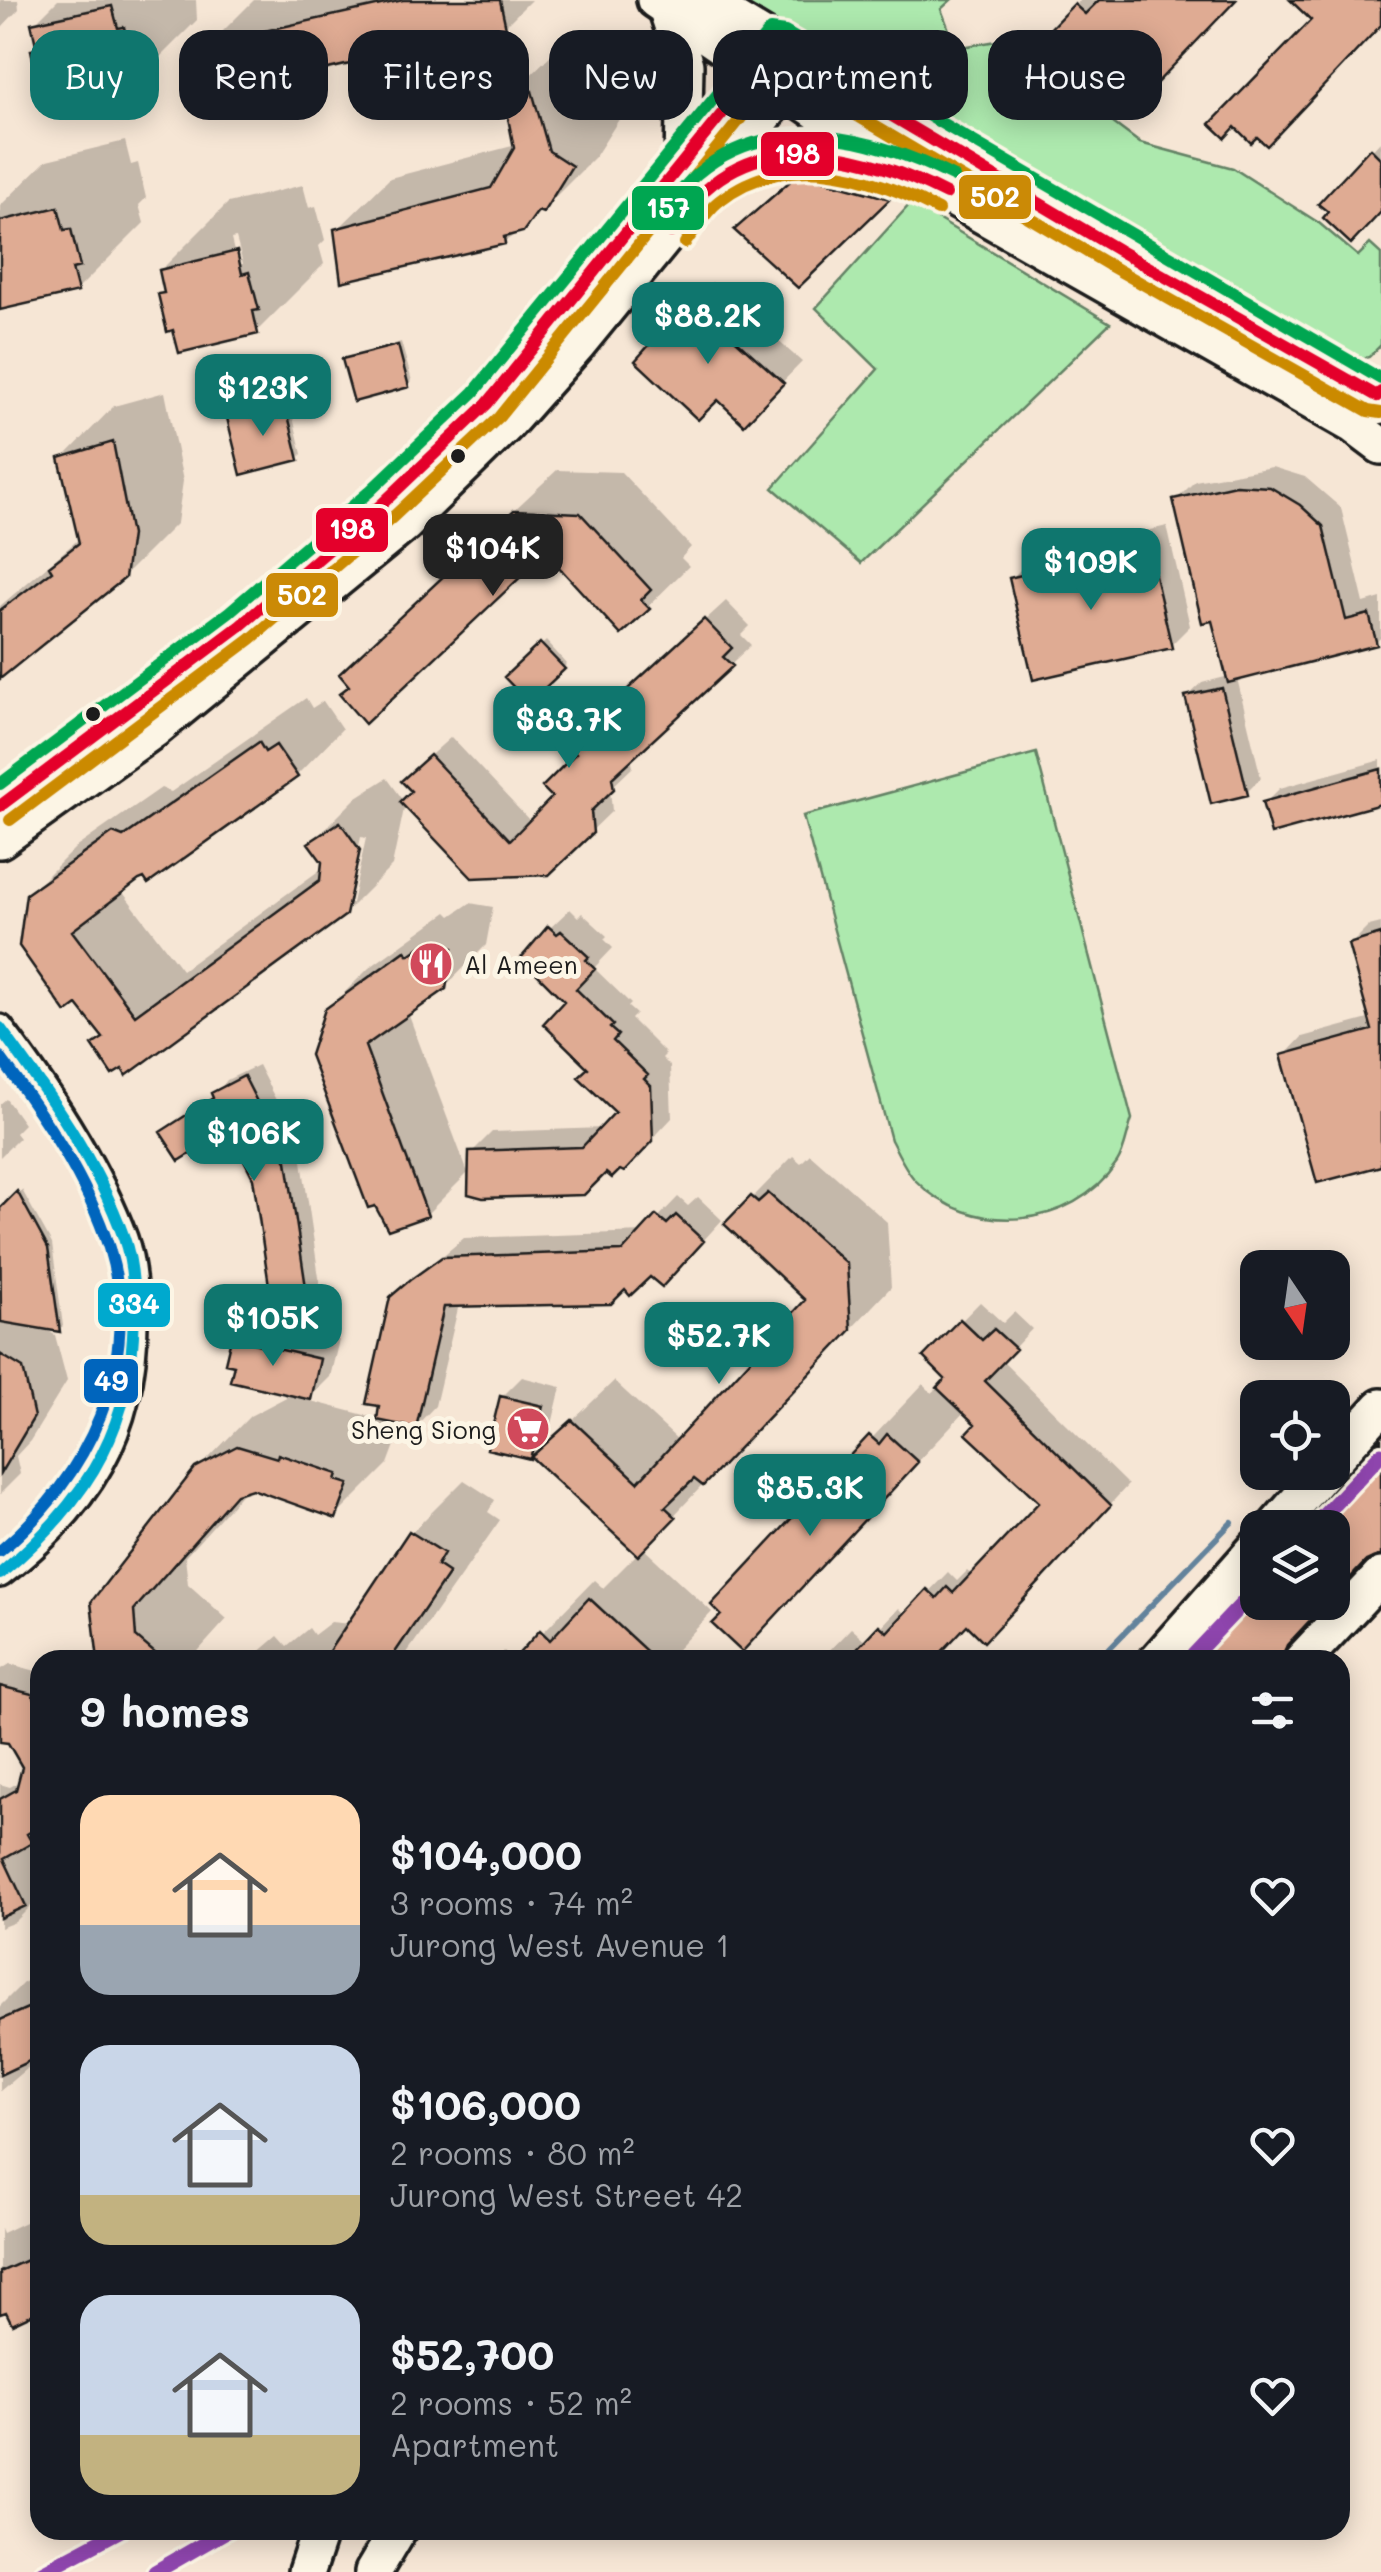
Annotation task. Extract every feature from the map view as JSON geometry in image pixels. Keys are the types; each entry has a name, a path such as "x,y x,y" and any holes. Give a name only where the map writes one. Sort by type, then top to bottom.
{"main road":[{"path":"702,0 737,30"},
{"path":"662,5 713,32"},
{"path":"662,5 684,65 683,162"},
{"path":"0,806 240,626 382,504 487,404 683,162 728,120"},
{"path":"0,840 156,729 404,524 506,425 711,185 751,120"},
{"path":"843,120 903,170 1374,439 1380,396 877,120"},
{"path":"711,185 755,162 806,152 869,158 903,170"},
{"path":"1350,1442 1381,1407"},
{"path":"1290,1510 1307,1490"},
{"path":"1165,1650 1240,1566"},
{"path":"1311,1650 1381,1576"},
{"path":"306,2572 317,2540"},
{"path":"373,2572 392,2540"}],"street":[{"path":"0,1028 76,1141 117,1224 125,1241 134,1306 131,1388 116,1440 58,1523 0,1574"}],"green space":[{"path":"727,0 951,0 941,9 949,30 779,30"},
{"path":"988,42 988,120 1109,120 1140,143 1233,168 1319,223 1358,256 1370,244 1381,254 1381,345 1369,357 1339,365 1103,219 933,120 968,120 968,46"},
{"path":"911,203 1110,323 861,563 773,488 878,369 816,308"},
{"path":"1036,753 1132,1119 1117,1163 1098,1185 1074,1202 1048,1213 992,1218 938,1199 911,1176 891,1140 803,816"}],"building":[{"path":"403,0 500,0 506,28 348,30 348,64 328,69 328,30 269,30"},
{"path":"1099,0 1236,0 1162,77 1162,30 1049,30 1074,4 1085,14"},
{"path":"1290,0 1381,0 1381,25 1267,146 1257,137 1251,143 1235,127 1225,138 1210,124 1311,20"},
{"path":"112,6 118,28 125,30 33,30 31,23"},
{"path":"532,91 549,151 572,166 543,213 538,211 523,232 504,237 505,244 341,282 334,229 491,188 514,148 508,120 529,120"},
{"path":"1370,148 1381,159 1381,212 1351,244 1323,218 1328,212 1318,204"},
{"path":"802,175 890,199 798,288 734,230"},
{"path":"58,207 64,230 71,229 80,267 72,269 78,292 0,310 0,221"},
{"path":"237,251 242,274 249,272 259,310 253,311 258,334 179,353 173,330 167,332 158,294 164,293 159,270"},
{"path":"690,299 784,383 744,425 718,400 698,420 635,361"},
{"path":"398,345 409,387 354,402 342,359"},
{"path":"285,403 299,460 241,475 227,418"},
{"path":"113,442 131,535 125,578 0,679 0,610 52,571 49,566 79,543 59,458"},
{"path":"1235,485 1270,487 1300,505 1323,526 1346,620 1369,614 1377,645 1228,683 1212,621 1202,623 1173,499"},
{"path":"514,510 580,513 651,590 641,600 650,609 621,635 546,553 365,724 339,694 349,686 339,674"},
{"path":"1148,545 1172,648 1033,680 1009,578"},
{"path":"704,619 732,648 723,657 733,666 612,778 614,789 591,811 593,833 549,875 472,878 400,802 411,791 401,781 430,755 510,840 552,797 542,787 576,753 567,745"},
{"path":"540,643 565,669 529,703 504,677"},
{"path":"1222,688 1248,795 1211,804 1185,696"},
{"path":"259,742 265,752 276,745 298,777 148,884 144,878 139,880 72,931 135,1015 320,880 322,862 308,843 340,822 360,850 346,915 126,1076 122,1069 112,1075 92,1045 103,1038 77,1005 66,1013 19,946 26,894 113,833 123,837"},
{"path":"1381,769 1381,804 1271,834 1262,802"},
{"path":"548,926 557,934 561,931 589,957 586,960 595,969 576,989 613,1025 610,1028 618,1035 613,1041 648,1075 644,1079 651,1086 653,1141 624,1172 620,1170 612,1178 606,1173 584,1195 483,1198 468,1194 469,1151 582,1147 615,1112 578,1077 588,1068 543,1024 564,1001 521,958"},
{"path":"1381,934 1381,1166 1317,1183 1281,1055 1372,1030 1348,944"},
{"path":"426,943 453,948 446,989 365,1046 428,1216 388,1230 375,1206 368,1208 310,1055 325,1009 405,951 409,955"},
{"path":"244,1076 287,1161 310,1314 274,1319 253,1178 229,1130 179,1161 160,1132 213,1098 211,1093"},
{"path":"17,1191 48,1248 60,1332 1,1322 0,1208"},
{"path":"768,1193 847,1264 851,1330 703,1486 694,1479 665,1507 676,1517 638,1556 531,1457 572,1420 638,1482 805,1300 724,1224 751,1196 758,1202"},
{"path":"656,1215 667,1224 676,1215 704,1241 662,1287 650,1277 630,1296 625,1290 611,1304 444,1307 416,1428 377,1420 379,1406 366,1404 390,1297 410,1280 442,1257 623,1251"},
{"path":"960,1319 982,1340 994,1329 1016,1349 985,1381 1111,1505 984,1642 967,1625 943,1650 855,1650 879,1625 887,1632 927,1589 937,1598 947,1587 953,1593 1039,1502 966,1434 975,1424 937,1388 945,1379 923,1357"},
{"path":"231,1338 320,1359 311,1400 230,1381 234,1365 225,1363"},
{"path":"0,1354 23,1368 34,1417 0,1474"},
{"path":"500,1396 543,1406 530,1459 487,1449"},
{"path":"887,1434 918,1462 740,1650 712,1624 721,1615 711,1605 869,1435 879,1444"},
{"path":"1381,1439 1381,1555 1366,1561 1350,1578 1350,1510 1319,1510 1336,1490 1350,1490 1350,1474"},
{"path":"237,1446 277,1458 278,1454 338,1474 336,1480 349,1484 336,1519 252,1489 236,1494 134,1610 136,1637 151,1650 97,1650 91,1602 195,1468"},
{"path":"409,1531 444,1553 437,1565 449,1573 397,1650 330,1650"},
{"path":"589,1598 645,1650 522,1650 540,1630 550,1640"},
{"path":"1240,1599 1240,1620 1310,1620 1285,1650 1194,1650"},
{"path":"0,1686 30,1694 27,1834 30,1844 4,1859 26,1906 0,1918 0,1799 16,1790 22,1767 8,1743 0,1742"},
{"path":"30,2007 30,2061 0,2075 0,2020"},
{"path":"30,2258 30,2316 12,2324 6,2312 0,2314 0,2272"}],"waterway":[{"path":"1108,1650 1232,1522"}],"transit line":[{"name":"157","path":"0,784 229,612 370,491 474,392 770,30 785,32 1381,379"},
{"name":"198","path":"0,806 240,626 382,504 487,404 776,47 1118,250 1377,396 1381,392"},
{"name":"502","path":"10,820 251,639 393,517 499,417 780,70 1109,265 1368,411 1381,413"},
{"name":"157","path":"657,222 691,179 726,154 790,136 858,142 954,177"},
{"name":"198","path":"671,232 700,195 732,171 762,159 793,154 856,160 946,194"},
{"name":"502","path":"685,243 719,201 745,185 772,175 800,171 857,178 938,210"},
{"name":"334","path":"0,1028 53,1103 100,1182 128,1250 134,1312 129,1373 121,1408 94,1470 53,1524 0,1574"},
{"name":"49","path":"0,1057 62,1148 100,1222 118,1291 119,1334 113,1375 82,1454 59,1489 0,1551"},
{"path":"1329,1510 1381,1454"},
{"path":"1198,1650 1240,1606"},
{"path":"42,2572 102,2540"},
{"path":"155,2572 211,2540"}],"place":[{"name":"Al Ameen","path":"431,964"},
{"name":"Sheng Siong","path":"528,1429"}]}
